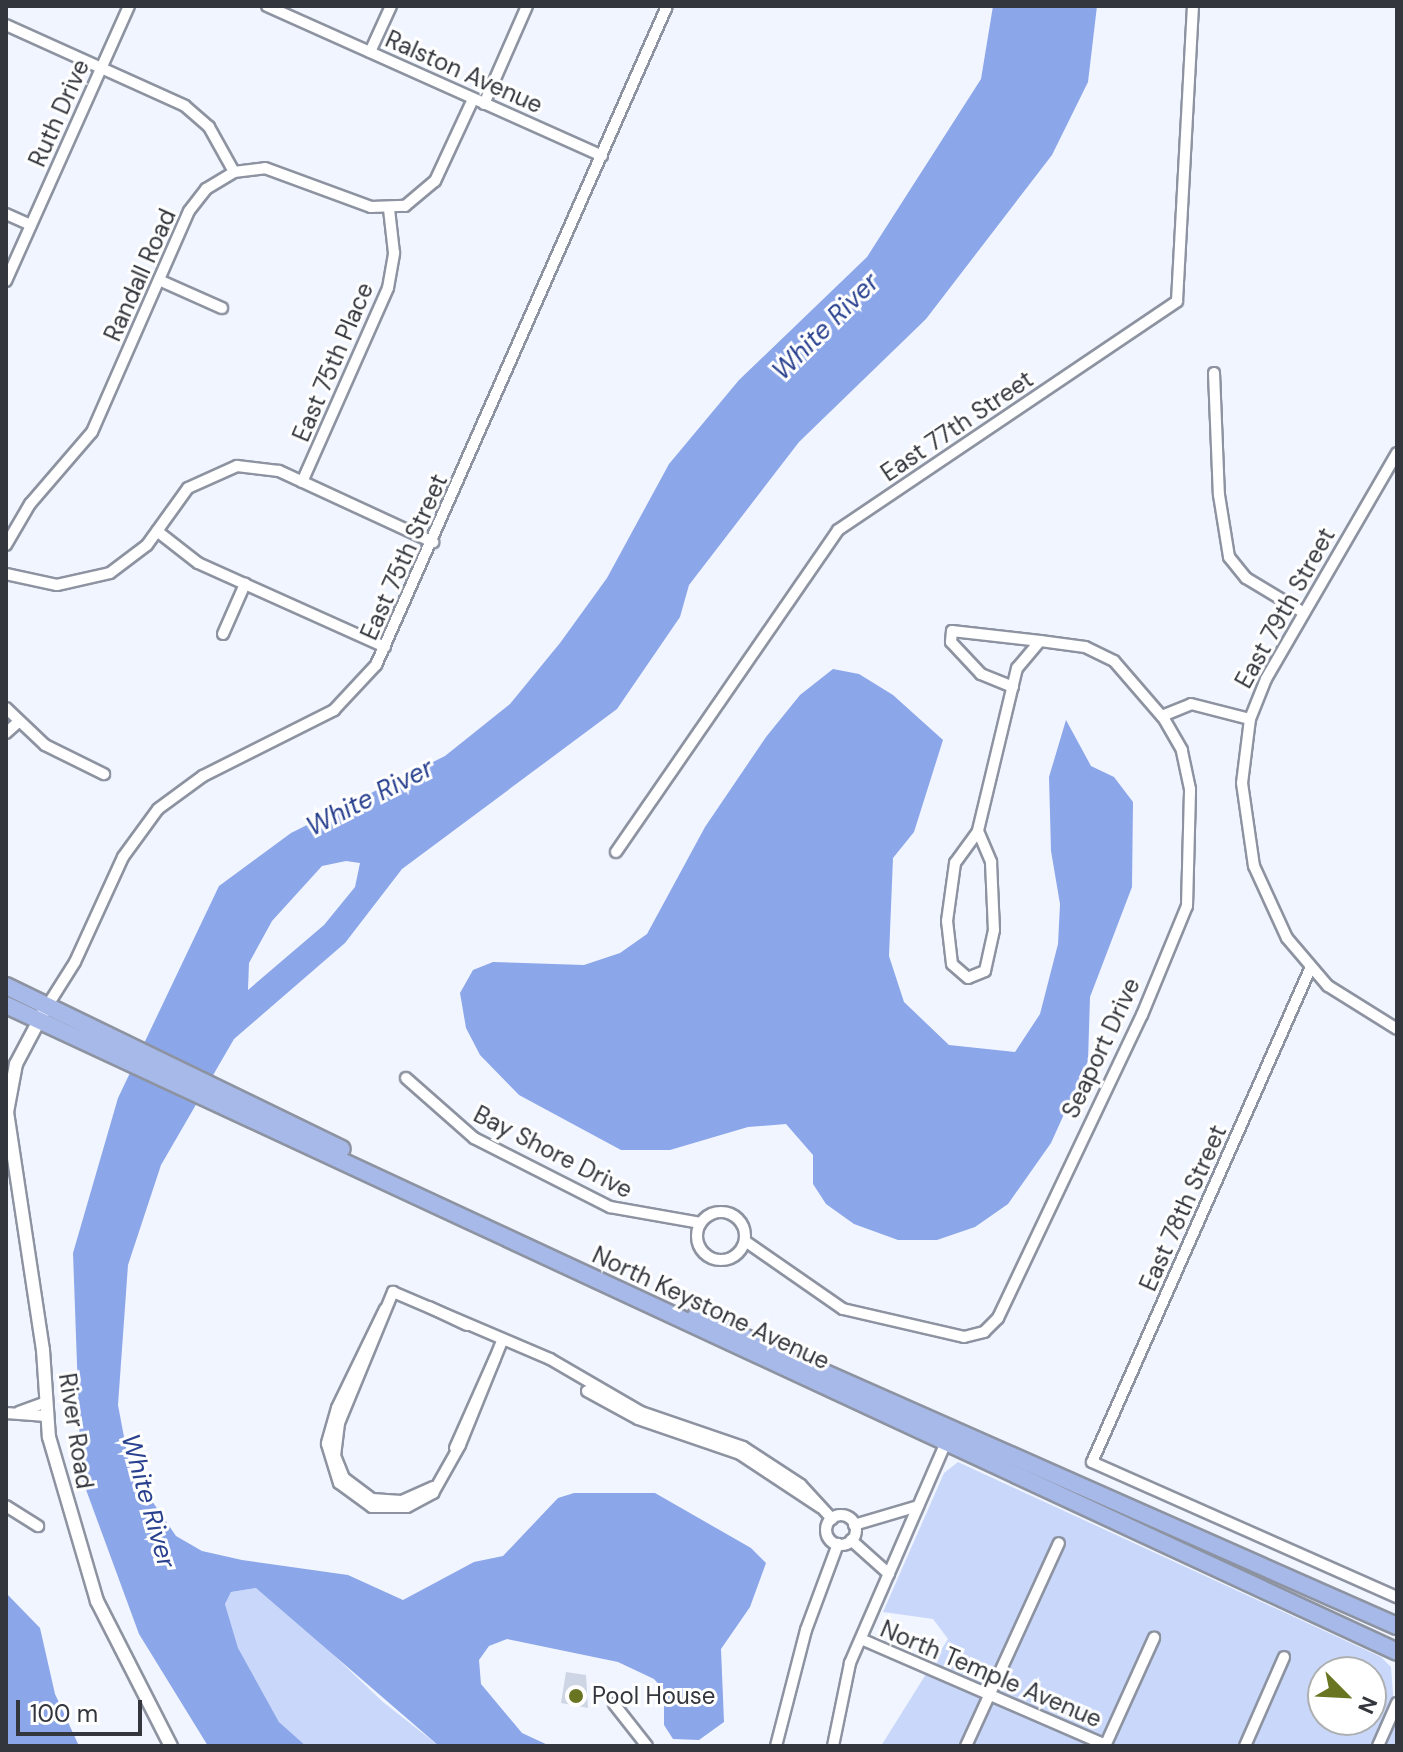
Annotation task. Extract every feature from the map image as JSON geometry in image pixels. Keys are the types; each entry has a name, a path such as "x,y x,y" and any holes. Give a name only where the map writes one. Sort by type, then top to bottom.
{"main road":[{"name":"North Keystone Avenue","path":"6,986 43,1013 945,1444 1397,1652"},
{"name":"North Keystone Avenue","path":"6,1005 43,1013"},
{"name":"North Keystone Avenue","path":"320,1144 702,1319 1397,1626"}],"street":[{"name":"Ruth Drive","path":"6,281 129,6"},
{"name":"Ralston Avenue","path":"267,6 602,156"},
{"path":"370,52 391,6"},
{"path":"484,104 527,6"},
{"name":"East 75th Street","path":"43,1013 75,962 123,857 152,815 196,780 334,710 364,683 385,647 433,542 667,6"},
{"name":"East 77th Street","path":"616,852 838,530 1177,301 1193,6"},
{"path":"6,25 195,113 234,172 276,169 389,209 412,203 430,188 473,99"},
{"name":"Randall Road","path":"6,545 30,504 92,432 194,204 234,172"},
{"name":"East 75th Place","path":"302,482 388,288 394,253 389,209"},
{"path":"6,214 31,225"},
{"path":"159,280 222,308"},
{"path":"1214,373 1219,495 1229,557 1246,578 1301,611"},
{"name":"East 79th Street","path":"1310,969 1277,921 1249,847 1242,783 1250,719 1301,611 1397,453"},
{"path":"6,574 45,584 84,582 123,565 157,531 188,488 218,471 257,466 302,482 433,542"},
{"path":"157,531 198,563 385,647"},
{"path":"223,634 245,584"},
{"name":"Seaport Drive","path":"980,1334 998,1318 1142,1015 1187,906 1188,776 1162,716 1114,661 1085,647 952,631 951,642 981,674 1013,687"},
{"path":"978,831 991,862 994,930 985,971 971,978 952,964 947,921 955,863 978,831 1023,657 1040,641"},
{"path":"1162,716 1191,704 1250,719"},
{"path":"6,708 17,723 51,749 104,774"},
{"path":"6,733 17,723"},
{"path":"1310,969 1397,1029"},
{"name":"East 78th Street","path":"1310,969 1092,1462 1397,1597"},
{"name":"River Road","path":"43,1013 16,1064 7,1112 43,1350 45,1409 59,1484 97,1601 171,1746"},
{"name":"Bay Shore Drive","path":"406,1078 467,1134 610,1207 701,1223 712,1213 731,1213 744,1226 745,1241 837,1306 960,1337 980,1334"},
{"path":"701,1223 699,1245 714,1259 733,1257 745,1241"},
{"path":"502,1341 455,1448 433,1487 407,1507 365,1500 339,1483 327,1444 337,1408 393,1292 429,1307 543,1360 625,1413 740,1454 820,1507 832,1519"},
{"path":"6,1413 45,1409"},
{"path":"833,1746 861,1639 945,1444"},
{"path":"6,1506 38,1526"},
{"path":"854,1525 918,1506"},
{"path":"832,1519 846,1517 854,1525"},
{"path":"832,1519 826,1533 838,1544"},
{"path":"851,1540 854,1525"},
{"path":"851,1540 889,1574"},
{"path":"838,1544 851,1540"},
{"path":"966,1746 1059,1543"},
{"path":"776,1746 806,1630 838,1544"},
{"path":"1106,1746 1154,1638"},
{"name":"North Temple Avenue","path":"861,1639 1106,1746"},
{"path":"1245,1746 1284,1657"},
{"path":"1378,1746 1392,1728 1397,1703"},
{"path":"614,1704 647,1746"}],"shaded area":[{"path":"958,1462 1379,1656 1307,1656 1307,1736 1387,1736 1387,1663 1391,1667 1397,1746 881,1746 948,1639 933,1619 883,1612 944,1473"},
{"path":"256,1588 279,1603 383,1702 439,1746 306,1746 279,1722 238,1649 225,1604 231,1592"}],"water":[{"name":"White River","path":"993,6 1097,6 1088,82 1052,155 926,319 799,442 689,585 680,617 617,709 402,869 345,943 234,1039 161,1165 128,1265 118,1405 130,1469 176,1536 202,1551 348,1575 403,1600 474,1562 503,1556 558,1498 574,1493 655,1493 751,1548 766,1563 750,1607 721,1649 724,1722 699,1740 673,1739 664,1725 664,1690 654,1679 618,1662 507,1639 489,1646 479,1660 481,1684 522,1733 550,1746 439,1746 256,1588 231,1592 225,1604 238,1648 279,1722 306,1746 208,1746 139,1634 81,1476 73,1253 118,1098 219,886 291,833 445,756 510,704 560,643 607,578 669,464 739,380 867,257 981,79","holes":["346,861 360,863 355,887 324,925 248,990 249,963 272,921 322,866"]},
{"path":"833,669 859,674 893,695 943,740 914,832 893,858 889,956 904,1002 949,1045 1015,1052 1040,1014 1058,944 1060,904 1051,851 1049,777 1066,720 1091,766 1114,777 1133,802 1132,887 1090,997 1088,1061 1051,1143 1008,1204 975,1227 937,1240 898,1240 854,1224 826,1204 813,1184 813,1155 786,1124 748,1127 670,1150 621,1150 519,1095 480,1055 466,1028 460,993 473,970 493,962 584,965 620,953 647,934 705,827 766,737 800,695"},
{"path":"6,1593 40,1628 55,1694 79,1746 6,1746"}],"building":[{"name":"Pool House","path":"566,1672 586,1675 588,1708 561,1703"}],"place":[{"name":"Pool House","path":"576,1696"}]}
